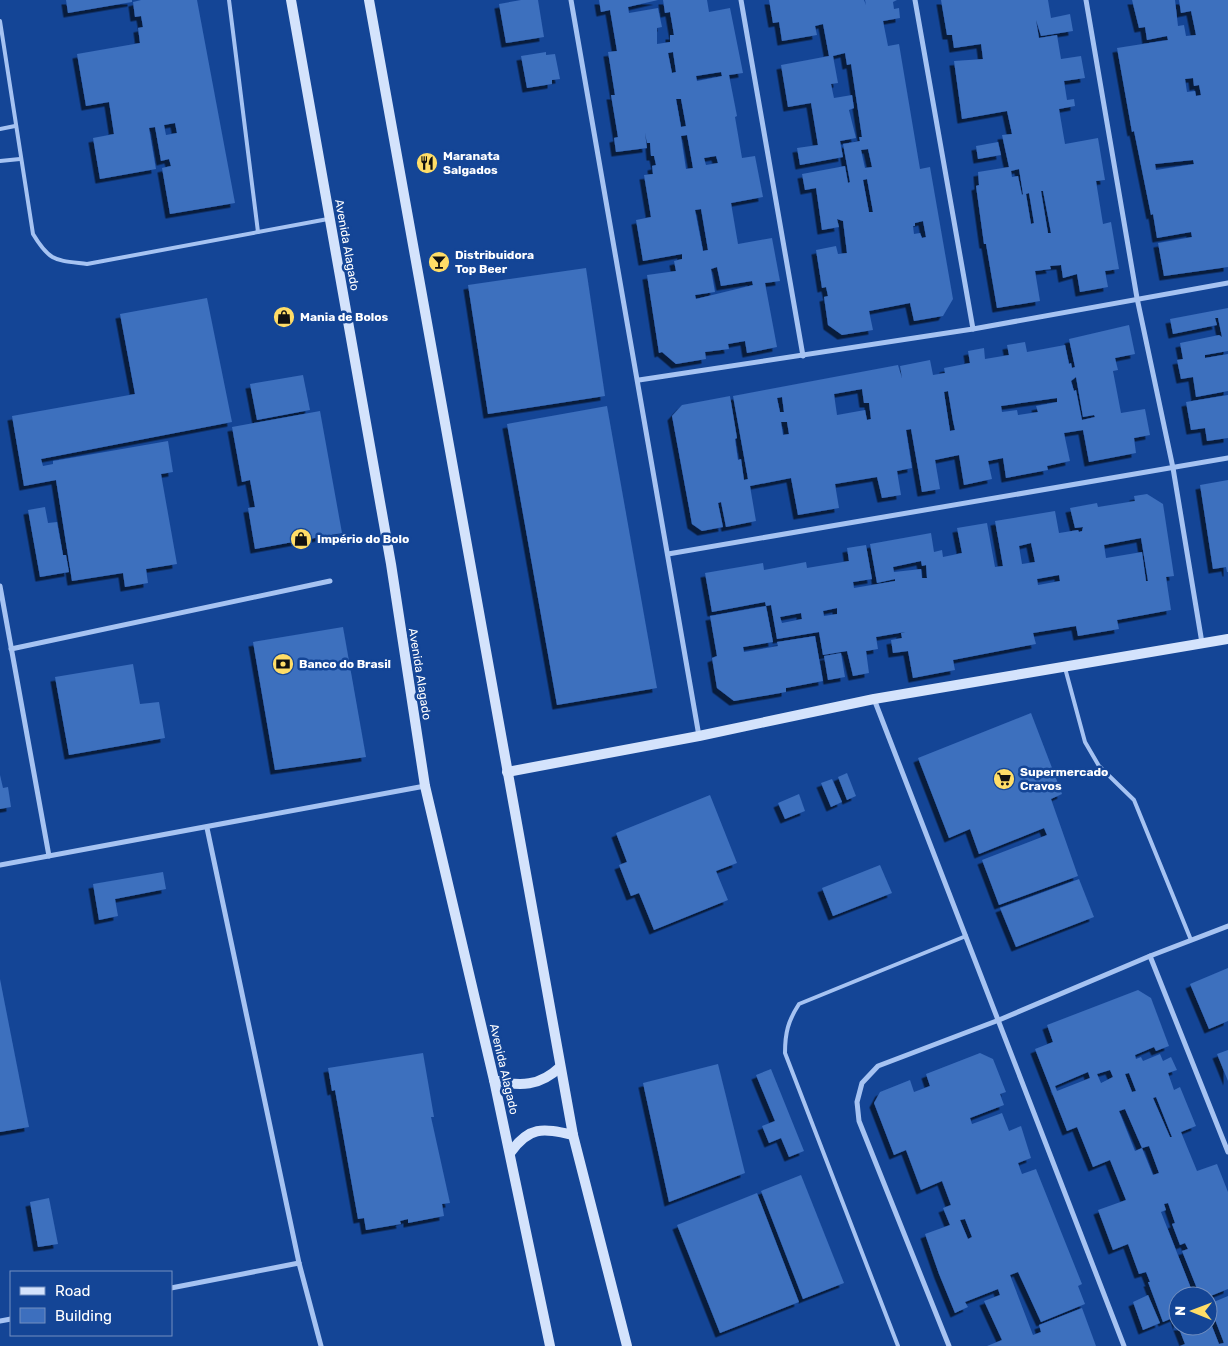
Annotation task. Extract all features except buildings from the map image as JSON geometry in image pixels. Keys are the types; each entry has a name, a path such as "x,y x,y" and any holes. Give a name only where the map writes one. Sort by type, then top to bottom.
{"main road":[{"name":"Avenida Alagado","path":"292,0 391,564 424,786 494,1080 550,1346"},
{"path":"369,0 573,1135 627,1346"},
{"path":"507,772 699,736 874,699 1228,639"},
{"path":"494,1080 511,1085 532,1084 543,1080 560,1067"},
{"path":"510,1153 520,1139 537,1130 573,1135"}],"street":[{"path":"571,0 639,380 699,736"},
{"path":"741,0 803,356"},
{"path":"915,0 973,329"},
{"path":"1086,0 1137,298 1173,468 1202,644"},
{"path":"639,380 973,329 1228,283"},
{"path":"668,554 1228,458"},
{"path":"11,649 330,581"},
{"path":"0,586 49,856"},
{"path":"874,699 1124,1346"},
{"path":"0,865 207,828 424,786"},
{"path":"207,828 299,1263 321,1346"},
{"path":"949,1346 858,1121 858,1102 862,1083 878,1066 999,1020 1150,956 1228,926"},
{"path":"1150,956 1228,1152"},
{"path":"172,1288 299,1263"}],"lane":[{"path":"229,0 258,232"},
{"path":"0,21 33,234 44,252 58,261 86,264 330,219"},
{"path":"0,128 15,126"},
{"path":"0,161 20,159"},
{"path":"1065,667 1085,742 1098,766 1134,800 1191,940"},
{"path":"898,1346 785,1053 785,1032 789,1020 799,1004 966,936"}],"place":[{"name":"Maranata Salgados","path":"427,163"},
{"name":"Distribuidora Top Beer","path":"439,262"},
{"name":"Mania de Bolos","path":"284,317"},
{"name":"Império do Bolo","path":"301,539"},
{"name":"Banco do Brasil","path":"283,664"},
{"name":"Supermercado Cravos","path":"1004,779"}]}
